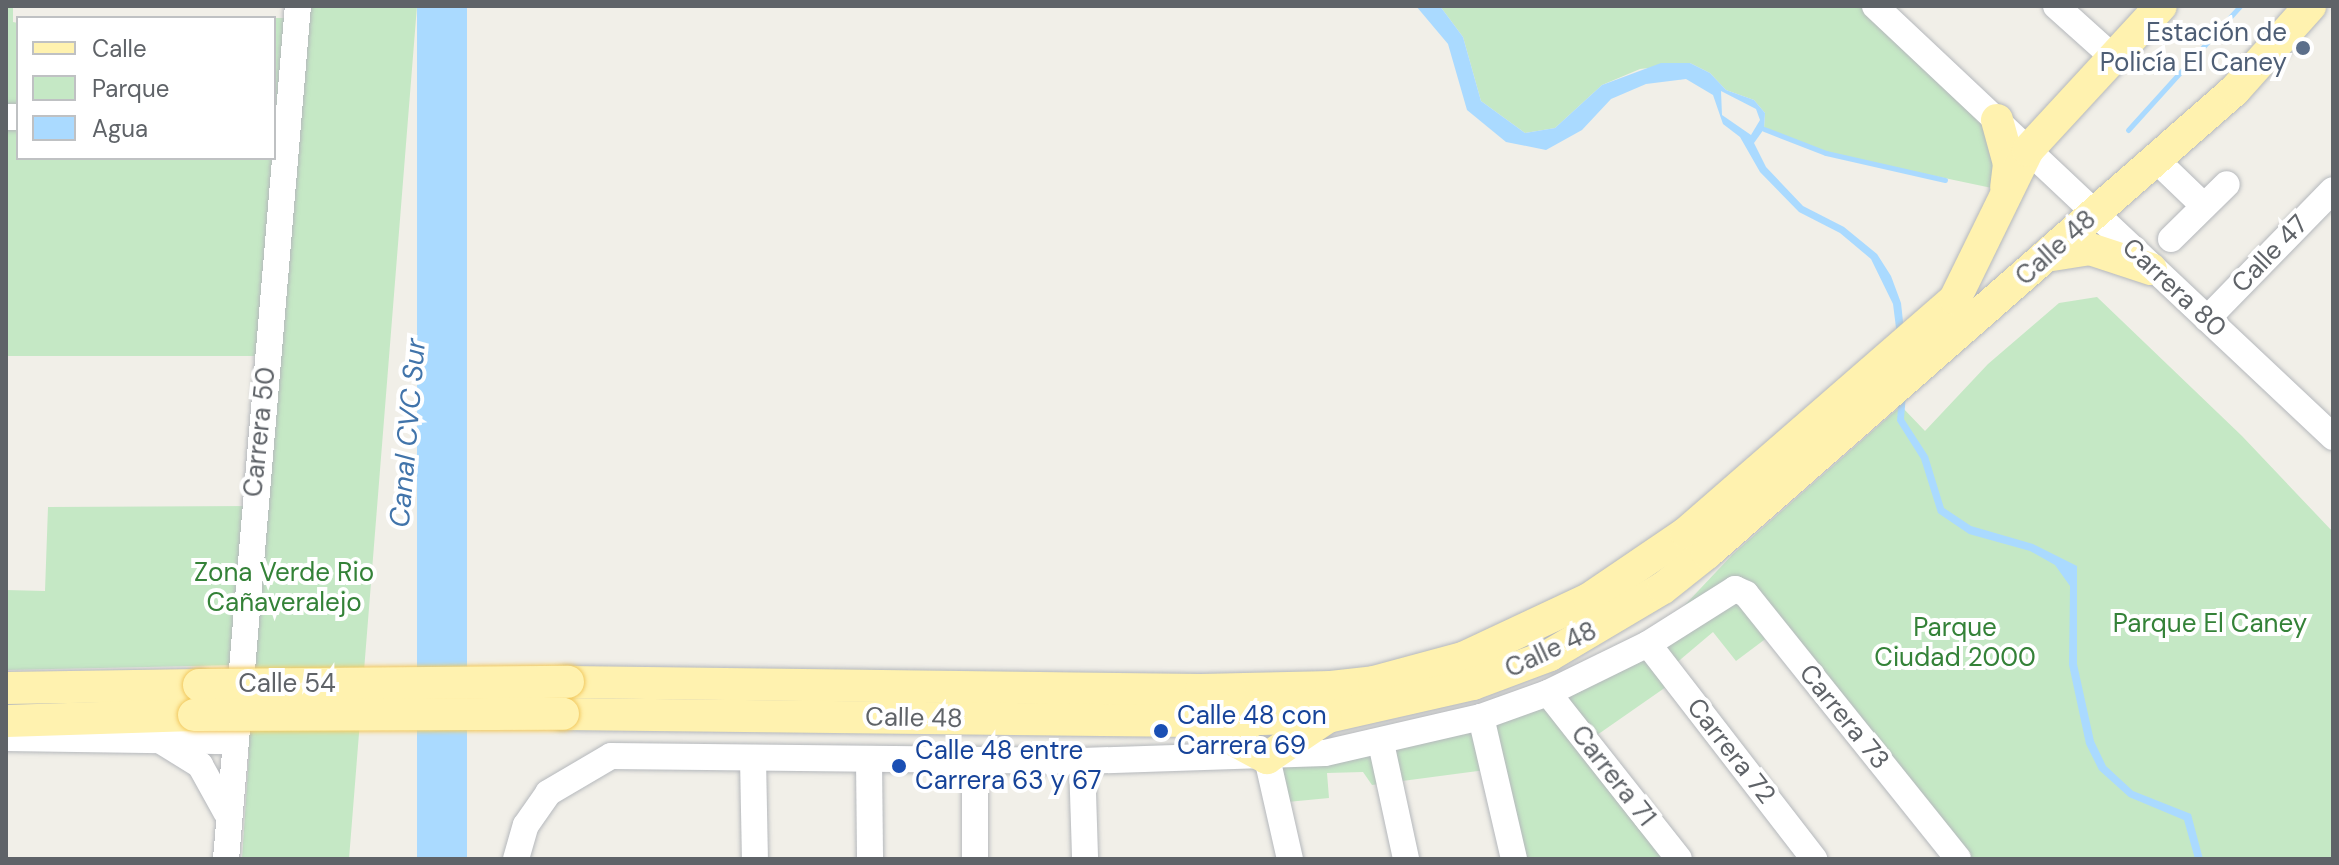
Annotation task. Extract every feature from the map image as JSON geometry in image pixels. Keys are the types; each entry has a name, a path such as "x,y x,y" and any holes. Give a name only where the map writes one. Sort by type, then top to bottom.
{"main road":[{"name":"Calle 48","path":"1966,309 1977,263 2006,191 2028,150 2161,6"},
{"name":"Calle 48","path":"568,682 1287,688 1468,671 1550,655 1663,588 1966,309 2046,256 2235,90 2310,6"},
{"path":"1997,120 2009,164 2006,191"},
{"path":"2046,256 2090,249 2151,269"},
{"name":"Calle 48","path":"563,714 1195,721 1328,717 1468,671"},
{"name":"Calle 54","path":"6,721 196,700 568,682"},
{"name":"Calle 54","path":"6,688 196,700 563,714"},
{"path":"1195,721 1267,758 1328,717"}],"street":[{"name":"Carrera 50","path":"226,859 281,109 298,6"},
{"path":"2056,6 2114,58"},
{"name":"Carrera 80","path":"1878,7 2151,269 2333,437"},
{"path":"2155,159 2204,206"},
{"path":"2171,239 2227,184"},
{"name":"Calle 47","path":"2207,319 2333,190"},
{"name":"Carrera 73","path":"1723,595 1735,589 1746,594 1958,859"},
{"name":"Calle 48","path":"516,859 526,825 548,793 611,756 1082,761 1267,758 1381,743 1481,717 1548,693 1648,644 1723,595"},
{"name":"Carrera 72","path":"1648,644 1814,859"},
{"name":"Carrera 71","path":"1548,693 1679,859"},
{"path":"1481,717 1514,859"},
{"path":"6,738 234,741"},
{"path":"146,738 175,747 200,765 219,792 228,824"},
{"path":"1381,743 1406,859"},
{"path":"753,758 755,859"},
{"path":"1267,758 1290,859"},
{"path":"869,759 870,859"},
{"path":"975,760 975,859"},
{"path":"1082,761 1085,859"}],"green space":[{"name":"Zona Verde Rio Cañaveralejo","path":"6,6 13,6 13,22 16,23 16,160 276,160 276,18 296,18 298,6 417,6 349,859 242,859 249,754 240,665 6,670 6,590 45,591 48,507 252,506 266,356 6,356"},
{"path":"1440,6 1875,6 1997,120 2006,191 1826,153 1764,129 1765,113 1754,100 1726,90 1710,73 1690,63 1640,69 1602,85 1555,128 1525,133 1481,101 1463,37"},
{"path":"2097,297 2242,436 2333,532 2333,859 1958,859 1776,631 1736,661 1713,632 1668,670 1676,680 1587,742 1679,859 1514,859 1493,769 1372,785 1363,772 1327,773 1329,798 1277,803 1267,758 1381,743 1648,644 1733,554 1901,406 1925,431 1988,364 2059,303"}],"water":[{"path":"417,6 467,6 467,859 417,859"},
{"path":"1416,6 1440,6 1463,37 1481,101 1525,133 1555,128 1602,85 1661,63 1690,63 1710,73 1726,90 1754,100 1765,113 1764,129 1754,143 1766,167 1803,206 1844,227 1877,254 1891,276 1901,303 1908,367 1904,419 1928,456 1944,508 1971,526 2033,544 2077,566 2077,664 2094,741 2106,766 2133,791 2191,814 2203,859 2195,859 2184,820 2129,797 2099,770 2086,744 2069,665 2070,586 2055,565 2030,551 1969,534 1938,513 1921,459 1897,421 1901,367 1893,304 1871,259 1840,233 1799,212 1760,172 1740,137 1723,124 1713,95 1686,79 1646,84 1611,99 1582,130 1546,150 1506,142 1467,110 1448,44","holes":["1721,91 1756,109 1760,120 1751,135 1722,115"]}],"waterway":[{"path":"2128,130 2240,6"},
{"path":"1764,129 1826,153 1945,180"}],"place":[{"name":"Estación de Policía El Caney","path":"2303,48"},
{"name":"Calle 48 con Carrera 69","path":"1161,731"},
{"name":"Calle 48 entre Carrera 63 y 67","path":"899,766"}],"water label":[{"name":"Canal CVC Sur","path":"408,433"}],"park label":[{"name":"Parque El Caney","path":"2210,624"},
{"name":"Parque Ciudad 2000","path":"1955,643"}]}
